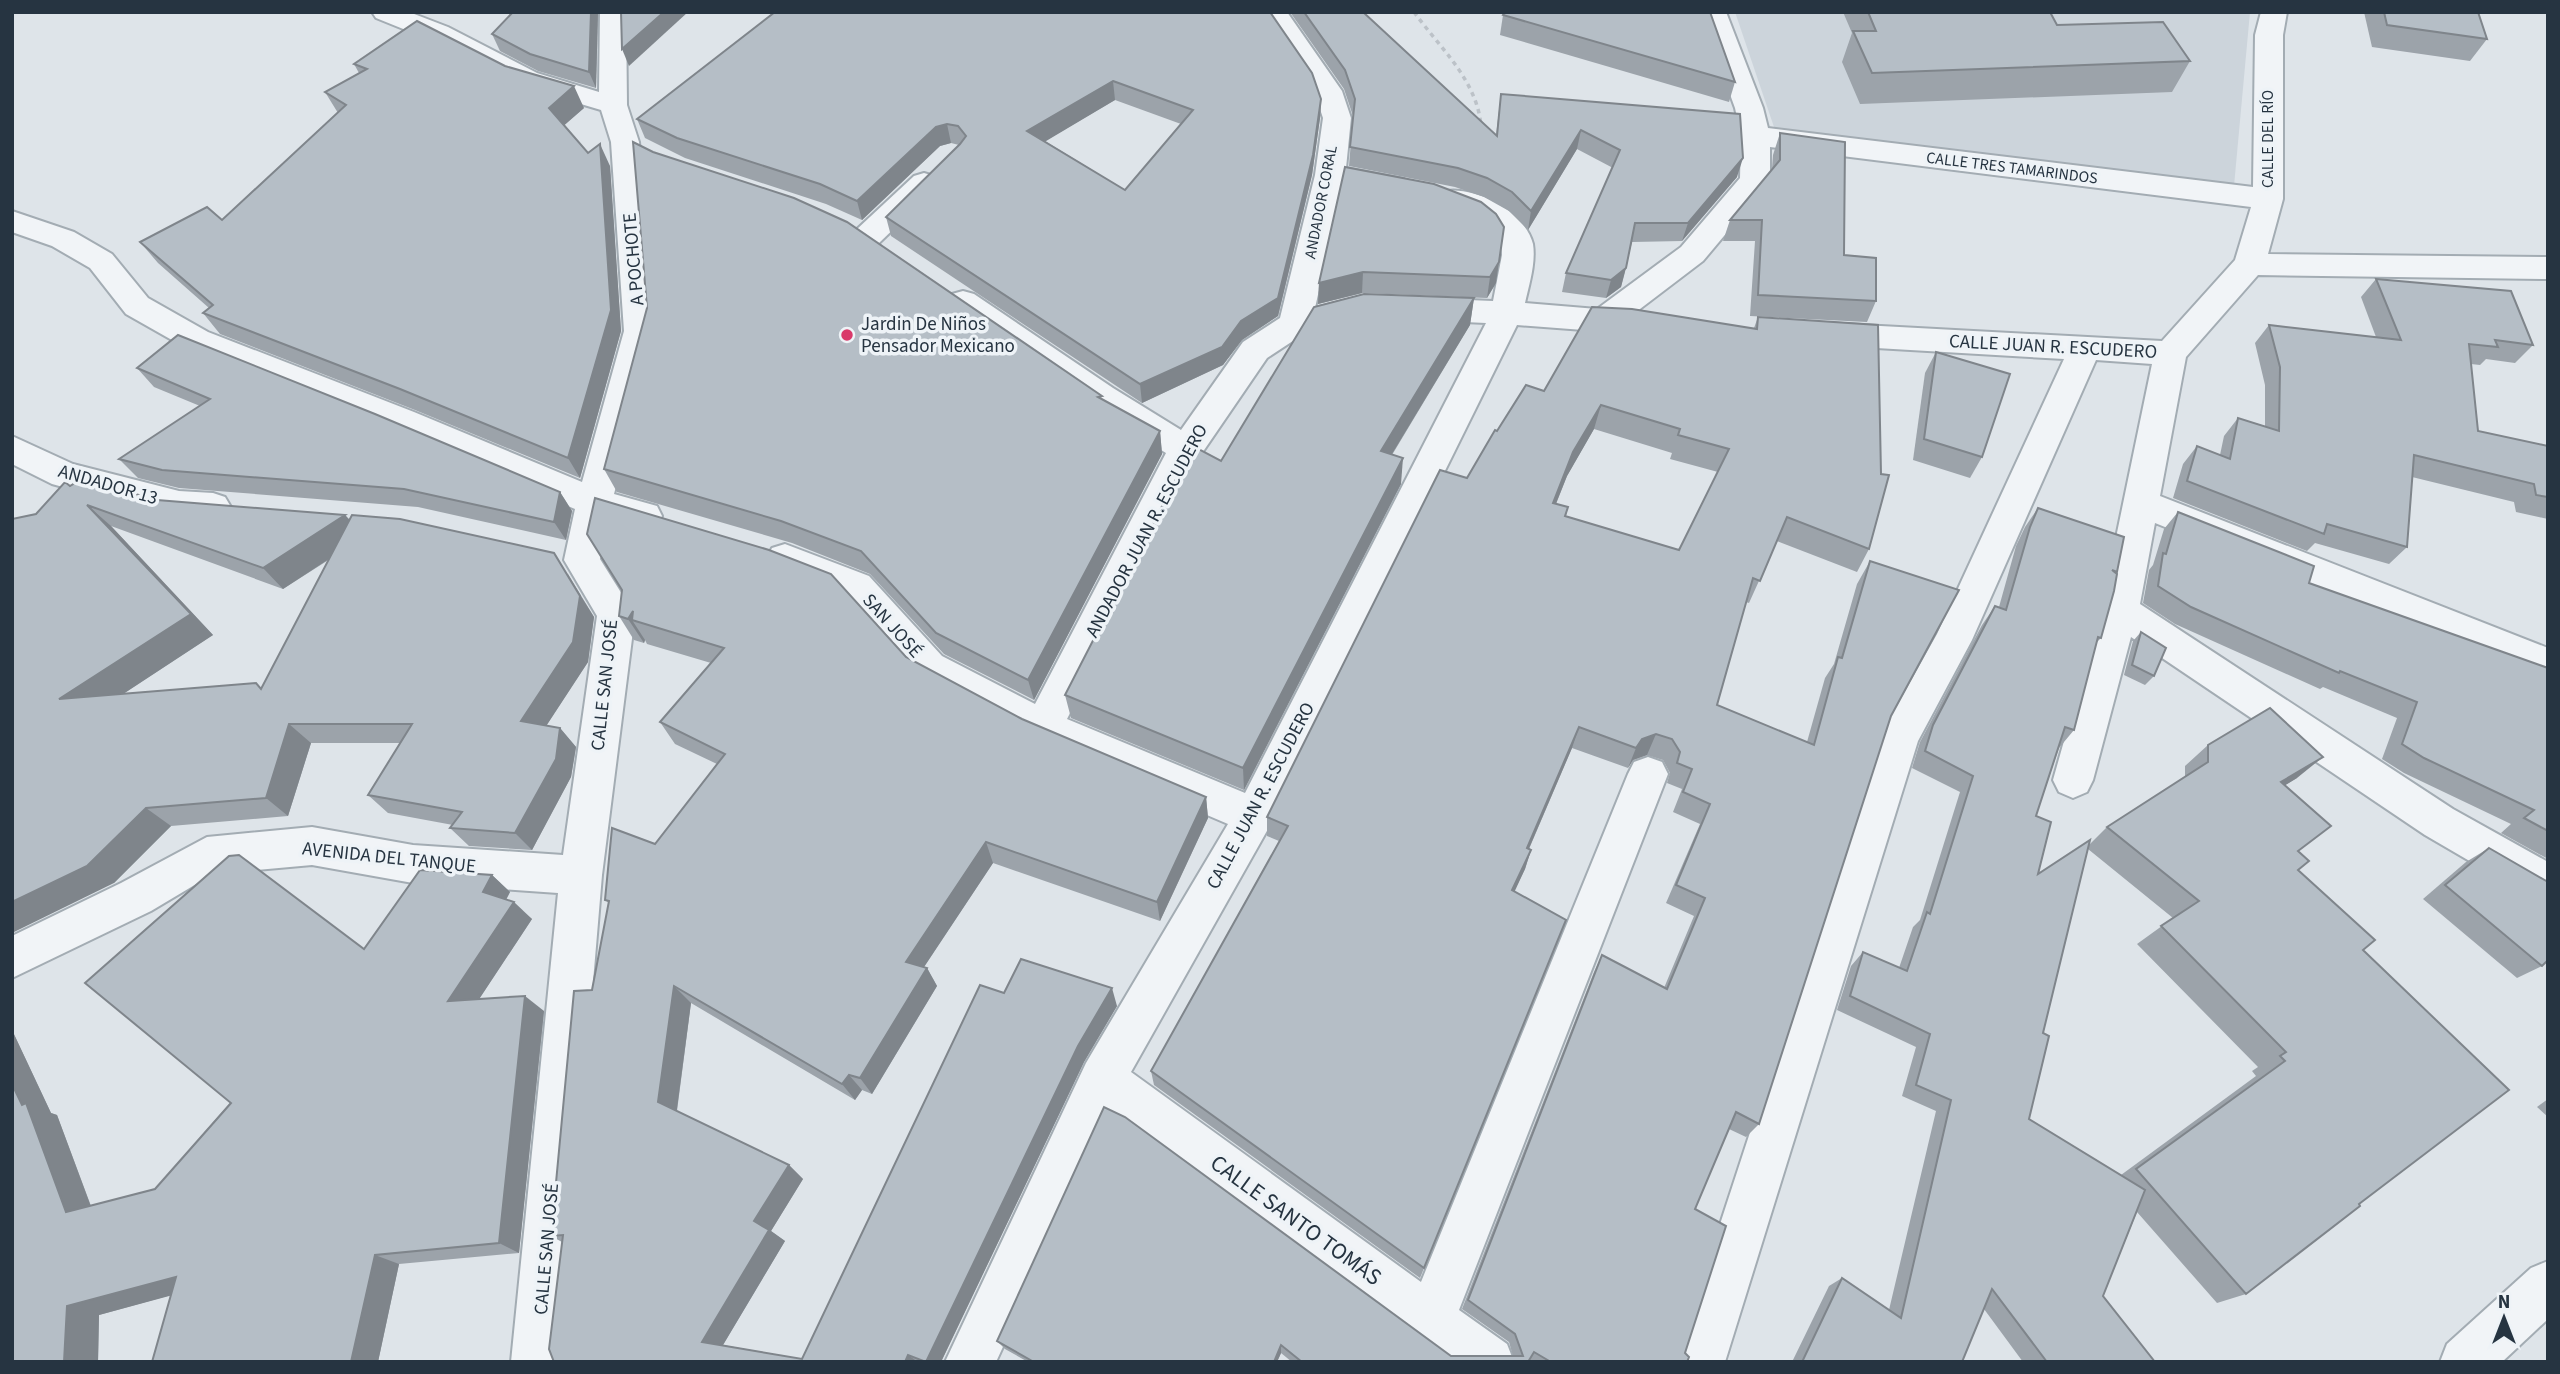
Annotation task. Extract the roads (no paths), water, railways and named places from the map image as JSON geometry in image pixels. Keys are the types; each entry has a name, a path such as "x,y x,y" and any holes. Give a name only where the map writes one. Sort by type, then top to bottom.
{"street":[{"path":"385,12 438,33 527,79 613,105"},
{"name":"A POCHOTE","path":"594,502 640,331 637,148 613,105 613,12"},
{"name":"ANDADOR CORAL","path":"1273,12 1328,91 1337,118 1330,175 1294,324"},
{"path":"1602,321 1692,254 1755,180 1755,136 1749,108 1713,12"},
{"name":"CALLE DEL RÍO","path":"2250,264 2268,199 2269,35 2274,12"},
{"name":"CALLE TRES TAMARINDOS","path":"1755,136 2268,199"},
{"path":"867,239 943,164"},
{"name":"CALLE JUAN R. ESCUDERO","path":"970,1362 1102,1079 1254,816 1507,313 1518,247 1507,224 1468,203 1330,175"},
{"path":"12,221 63,239 102,261 138,306 197,340 353,400 594,502 673,525"},
{"path":"2250,264 2548,268"},
{"name":"CALLE JUAN R. ESCUDERO","path":"1795,332 2170,354 2250,264"},
{"path":"940,288 1101,397 1186,449"},
{"name":"ANDADOR JUAN R. ESCUDERO","path":"1044,727 1186,449 1255,350 1294,324 1362,307 1507,313"},
{"path":"1507,313 1671,325"},
{"path":"1700,1362 1899,738 1953,640 2085,348"},
{"path":"2074,780 2120,610 2170,354"},
{"name":"ANDADOR 13","path":"12,449 64,475 179,505 243,510"},
{"name":"CALLE SAN JOSÉ","path":"536,1362 581,875 616,615 569,557 594,502"},
{"path":"2141,503 2548,665"},
{"name":"SAN JOSÉ","path":"752,548 791,560 856,586 929,667 1044,727 1254,816"},
{"path":"2120,610 2439,822 2548,884"},
{"path":"1431,1318 1648,774"},
{"name":"AVENIDA DEL TANQUE","path":"12,958 136,897 207,856 312,846 412,864 581,875"},
{"name":"CALLE SANTO TOMÁS","path":"1102,1079 1489,1362"},
{"path":"2465,1362 2548,1284"}],"place":[{"name":"Jardin De Niños Pensador Mexicano","path":"847,335"}]}
